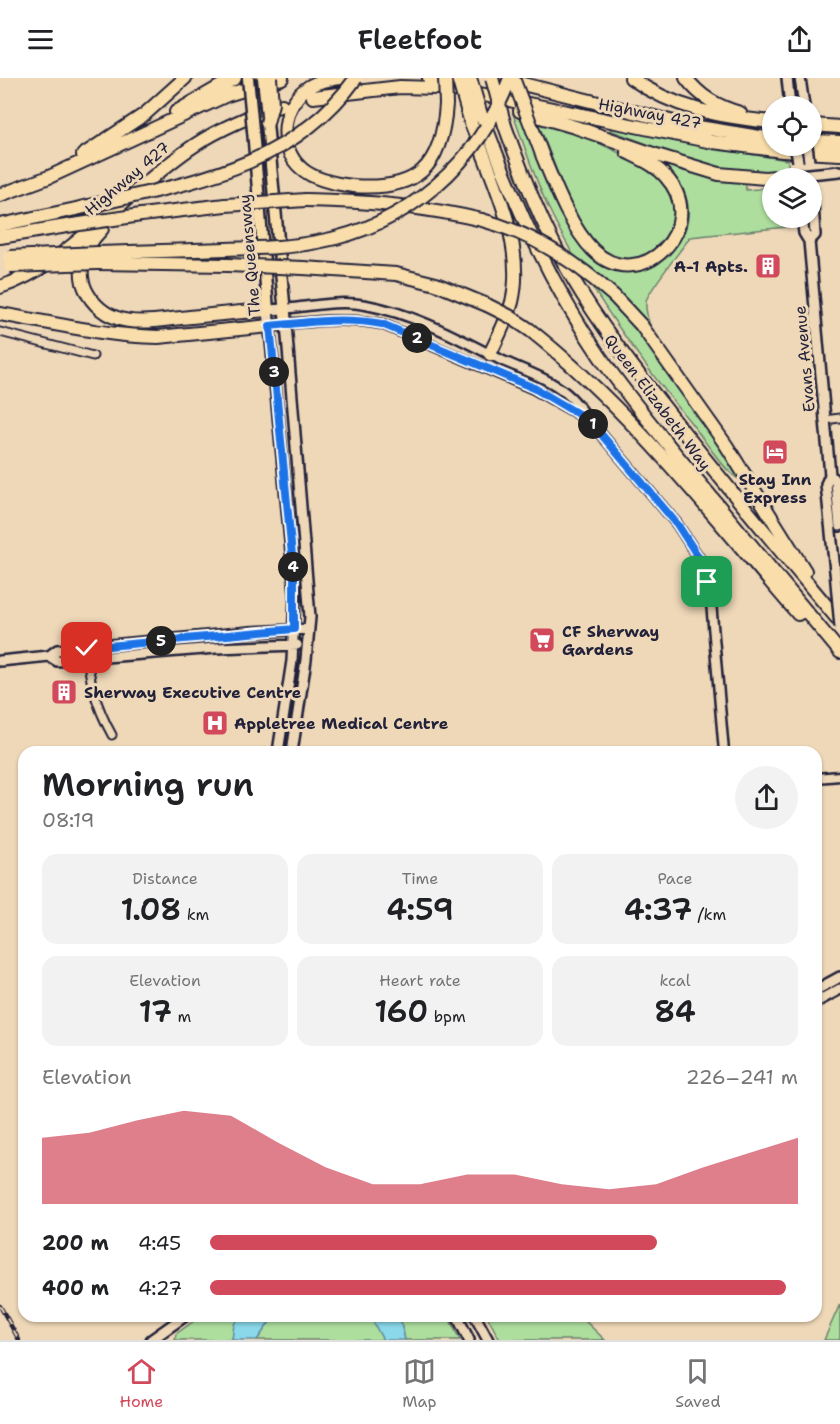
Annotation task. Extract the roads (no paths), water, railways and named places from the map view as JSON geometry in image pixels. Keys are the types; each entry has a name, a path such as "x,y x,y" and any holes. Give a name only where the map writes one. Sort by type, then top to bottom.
{"highway":[{"path":"49,177 145,114 185,78"},
{"path":"0,195 49,177 112,149 235,78"},
{"path":"267,123 272,104 270,78"},
{"name":"Highway 427","path":"112,149 227,95 282,78"},
{"path":"341,78 317,83 304,91 291,107 286,123 288,145 294,160 308,173 332,183 380,187 396,185 418,175 430,162 440,141 446,104 445,78"},
{"path":"0,225 191,181 244,165 289,142 313,124 338,100 356,78"},
{"path":"429,78 498,90 605,117 615,122"},
{"path":"458,78 477,120 514,250 515,280 512,303 496,357"},
{"name":"Queen Elizabeth Way","path":"470,78 477,120 548,269 598,354 664,441 836,647"},
{"name":"Queen Elizabeth Way","path":"492,78 505,126 524,179 542,220 596,316 622,354 711,469 840,625"},
{"name":"Highway 427","path":"500,78 686,125 762,137"},
{"path":"511,78 543,157 581,235 595,252 619,264 640,264 657,257 668,247 678,228 680,215 678,195 669,181 655,167 575,127"},
{"path":"5,262 291,246 336,238 377,224 410,206 434,188 470,152 497,110 511,78"},
{"path":"631,78 650,91 688,108 715,115 762,121"},
{"path":"686,78 695,90 714,103 762,119"},
{"name":"Highway 427","path":"312,97 426,87 470,92 734,146 840,154"},
{"path":"385,89 457,97 514,110 575,127 663,158 718,174 762,178"},
{"name":"Highway 427","path":"0,287 17,282 69,249 153,177 194,146 211,136 282,105"},
{"path":"822,126 840,127"},
{"path":"822,141 840,142"},
{"path":"153,177 92,239 87,249 82,274 87,292 96,305 114,317 136,321 268,310"},
{"path":"0,237 141,215 225,205 306,200 390,204 431,209 482,220 519,233 574,262 614,296 641,325 726,445 826,606"},
{"path":"98,258 396,274 436,284 509,316 566,359 603,393 688,486 807,625 836,647"},
{"path":"0,314 140,337 270,326"}],"main road":[{"name":"The Queensway","path":"248,78 294,576 293,645 279,746"},
{"name":"The Queensway","path":"263,78 308,586 308,644 293,746"},
{"path":"787,78 789,96"},
{"path":"800,78 803,96"},
{"path":"822,174 840,171"},
{"name":"Evans Avenue","path":"803,228 809,241 830,475 826,484 840,625"},
{"name":"Evans Avenue","path":"809,241 814,235 814,228"},
{"path":"268,310 284,309"},
{"path":"270,326 286,324"},
{"name":"Evans Avenue","path":"830,475 836,482 840,526"},
{"path":"0,661 49,656 57,651 309,629"},
{"path":"49,656 57,661 216,648 308,644"},
{"path":"822,987 840,977"},
{"path":"822,999 840,989"},
{"path":"151,1340 176,1322"},
{"path":"460,1322 469,1340"},
{"path":"478,1322 488,1340"}],"street":[{"path":"284,309 338,304 364,305 404,315 441,329 566,392 677,524 701,561 713,621 723,746"},
{"path":"286,324 342,320 382,324 534,388 590,421"},
{"path":"0,332 93,356"},
{"path":"484,367 496,357"},
{"path":"495,372 496,357"},
{"path":"824,420 840,418"},
{"path":"87,648 94,693 112,735"},
{"path":"822,778 840,776"}],"water":[{"path":"236,1322 270,1322 257,1340 232,1340"},
{"path":"373,1322 400,1322 405,1340 383,1340"}],"railway":[{"path":"0,1306 19,1340"}],"place":[{"name":"A-1 Apts.","path":"768,266"},
{"name":"Stay Inn Express","path":"775,452"},
{"name":"CF Sherway Gardens","path":"542,640"},
{"name":"Sherway Executive Centre","path":"64,692"},
{"name":"Appletree Medical Centre","path":"215,723"}]}
